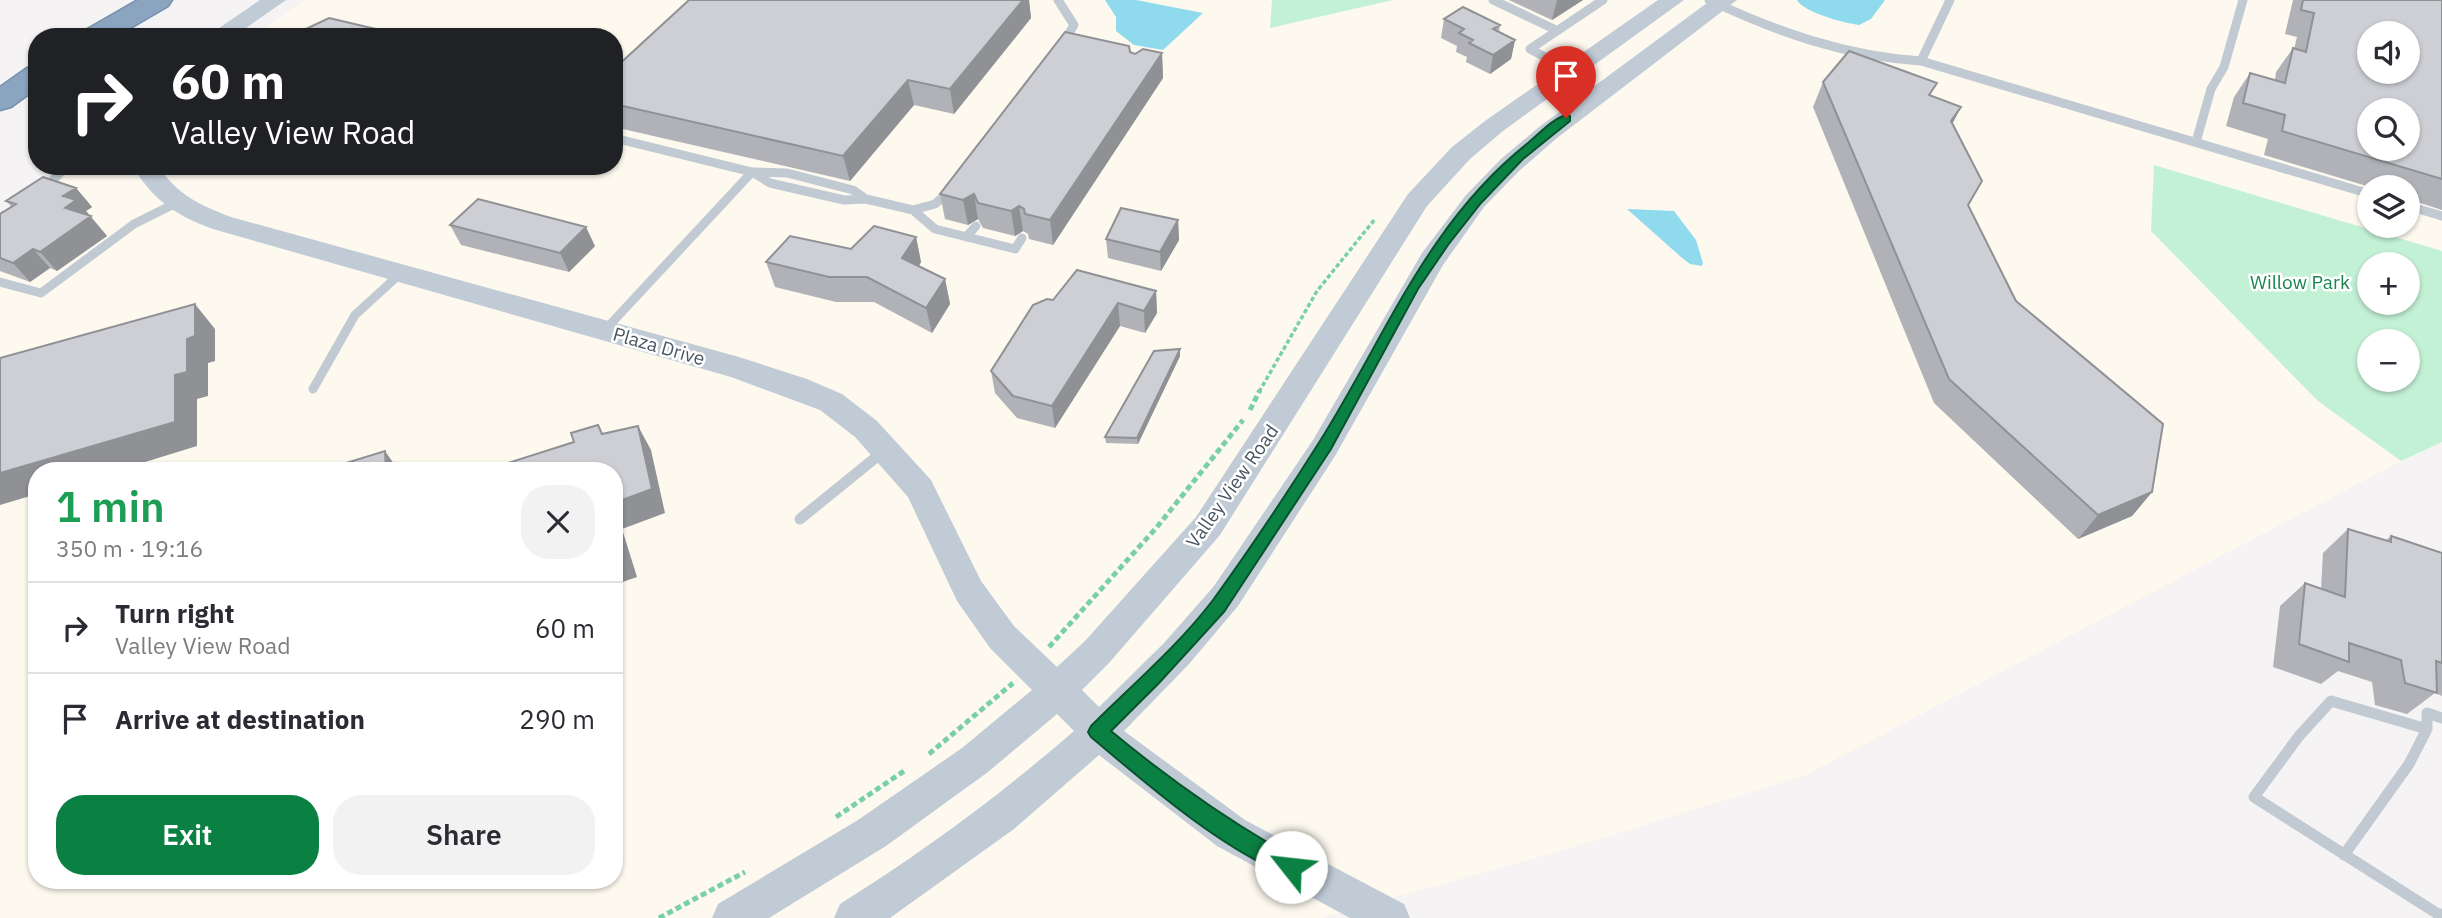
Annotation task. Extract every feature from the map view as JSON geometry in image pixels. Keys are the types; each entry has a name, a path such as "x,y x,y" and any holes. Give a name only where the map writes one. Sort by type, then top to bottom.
{"highway":[{"path":"110,28 158,0"},
{"path":"0,101 28,81"}],"main road":[{"path":"231,28 275,0"},
{"name":"Valley View Road","path":"732,918 872,833 975,760 1044,678 1134,611 1208,526 1417,200 1461,153 1674,0"},
{"path":"855,918 889,897 983,828 1097,732 1153,677 1218,607 1326,444 1412,288 1443,242 1477,200 1519,156 1718,2"},
{"name":"Plaza Drive","path":"150,175 154,183 176,203 190,212 222,223 605,330 796,387 831,402 866,429 919,489 969,591 1002,637 1097,732 1147,773 1231,833 1390,918"}],"lane":[{"path":"1053,57 1074,25 1058,0"},
{"path":"1493,0 1556,30"},
{"path":"1530,49 1603,0"},
{"path":"1921,61 1950,0"},
{"path":"2196,142 2211,89 2224,67 2243,0"},
{"path":"1718,2 1831,46 1892,60 1921,61 2357,190"},
{"path":"1519,44 1572,71"},
{"path":"1061,46 1073,49"},
{"path":"623,140 752,172 770,183 844,200 866,199 913,209 935,204 953,187"},
{"path":"605,330 752,172"},
{"path":"36,196 58,175"},
{"path":"0,282 41,293 134,224 176,203"},
{"path":"913,209 935,229 1015,249 1022,238"},
{"path":"2420,210 2442,216"},
{"path":"966,237 976,226"},
{"path":"313,389 355,315 401,272"},
{"path":"800,519 886,449"},
{"path":"2427,729 2331,701 2299,736 2254,797 2441,916 2442,914"},
{"path":"2344,855 2409,764 2427,729 2427,713 2442,718"}],"path":[{"path":"928,755 997,699 1044,678 1105,587 1250,412 1269,371 1317,291 1377,217"},
{"path":"833,819 907,769"},
{"path":"659,918 754,867"}],"shaded area":[{"path":"306,0 2442,0 2442,251 2398,238 2420,238 2420,175 2357,175 2357,226 2155,166 2286,369 2401,461 1806,775 1564,850 1321,918 0,918 0,220 58,175 623,175 623,28 264,28"}],"green space":[{"path":"1272,0 1393,0 1270,28"},
{"name":"Willow Park","path":"2154,165 2357,226 2357,238 2398,238 2442,251 2442,442 2401,461 2318,401 2151,231"}],"water":[{"path":"1105,0 1136,0 1203,13 1163,50 1134,45 1116,31 1116,17"},
{"path":"1797,0 1885,0 1871,19 1859,25 1815,13"},
{"path":"1627,209 1674,211 1696,240 1702,266 1690,264"}],"building":[{"path":"689,0 1023,0 950,89 908,80 843,156 623,106 623,61"},
{"path":"2303,0 2442,0 2442,179 2382,161 2420,161 2420,98 2357,98 2357,154 2282,131 2285,115 2243,103 2250,73 2285,83 2293,48 2306,52 2314,13 2301,10"},
{"path":"1463,7 1500,25 1493,29 1515,40 1493,55 1469,43 1473,40 1459,33 1464,29 1444,19"},
{"path":"329,18 372,28 308,28"},
{"path":"1065,32 1129,46 1130,52 1135,54 1143,49 1162,53 1050,220 1025,214 1024,209 1019,206 1011,211 978,203 974,194 963,200 940,194"},
{"path":"1849,51 1937,83 1929,95 1961,107 1951,121 1982,181 1968,205 2016,301 2163,424 2152,492 2098,515 1949,379 1823,82"},
{"path":"43,177 76,188 63,196 76,200 65,208 91,216 40,252 33,249 13,263 0,258 0,214 16,204 6,201"},
{"path":"478,199 586,227 560,253 450,225"},
{"path":"1121,208 1178,220 1160,252 1106,239"},
{"path":"874,226 916,237 902,258 945,279 926,308 867,277 829,277 766,262 790,236 851,249"},
{"path":"1077,270 1156,291 1144,311 1118,303 1052,406 1013,396 991,371 1033,305 1047,299 1053,300"},
{"path":"195,304 195,336 187,339 187,372 175,375 175,422 38,462 28,462 28,465 0,473 0,358"},
{"path":"1180,349 1137,438 1105,437 1154,351"},
{"path":"598,425 602,434 638,426 652,489 623,500 623,462 511,462 574,442 571,433"},
{"path":"385,451 386,462 349,462"},
{"path":"2348,529 2391,542 2391,536 2442,553 2442,663 2436,661 2437,693 2405,683 2401,660 2349,643 2349,662 2299,644 2305,583 2345,597"}],"route":[{"path":"1291,867 1231,833 1156,780 1097,732 1218,607 1326,444 1412,288 1443,242 1477,200 1519,156 1566,118"}]}
